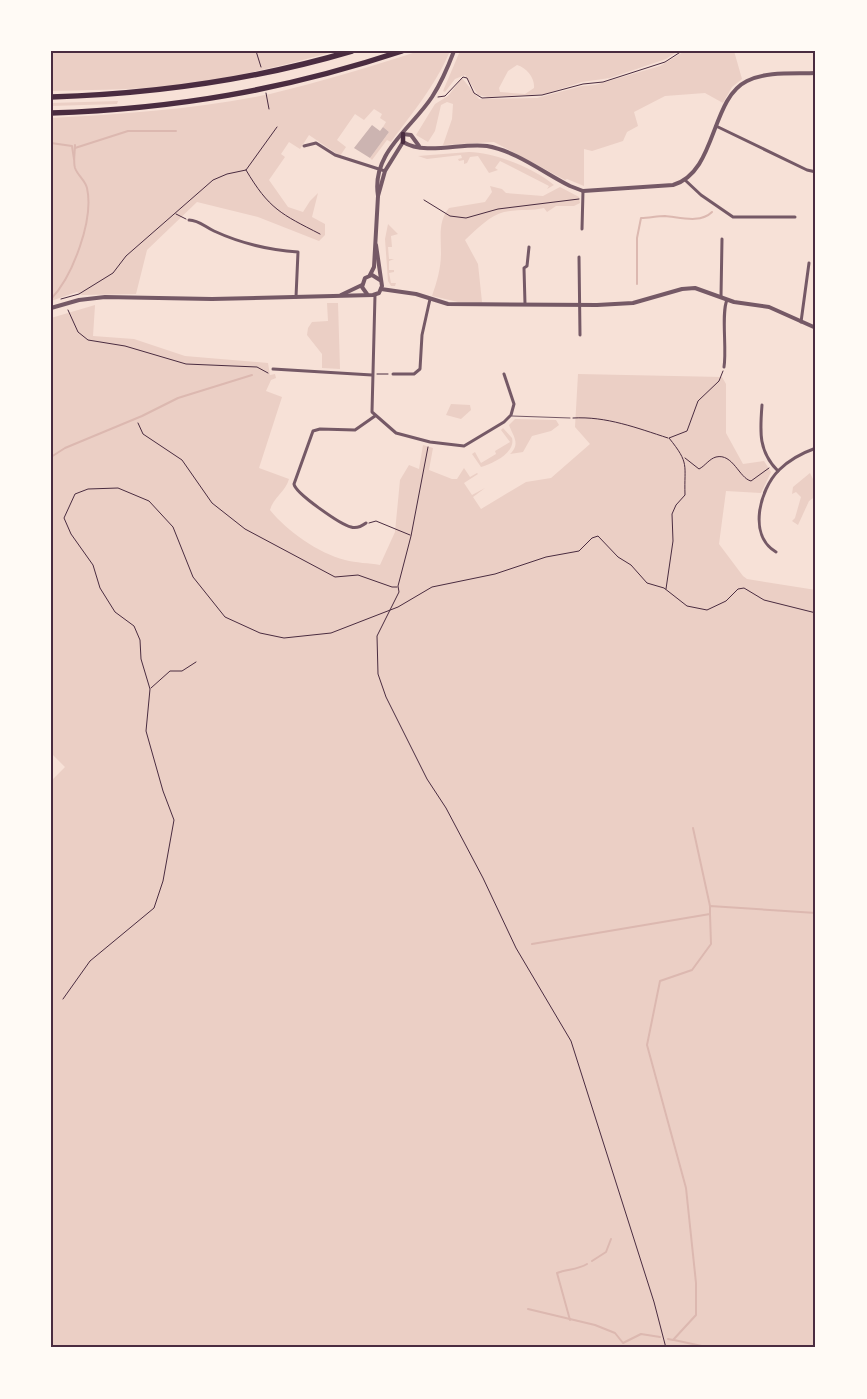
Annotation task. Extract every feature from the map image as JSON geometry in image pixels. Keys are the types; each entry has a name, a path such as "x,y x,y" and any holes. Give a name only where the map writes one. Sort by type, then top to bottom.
{"highway":[{"path":"51,97 106,95 193,87 282,70 352,51"},
{"path":"51,112 147,107 238,95 325,75 402,51"}],"main road":[{"path":"403,134 403,142"}],"street":[{"path":"370,276 374,267 376,245 379,169 392,146 432,97 454,51"},
{"path":"378,196 385,171 403,142 412,146 434,149 478,146 494,148 583,191 656,188 685,180 699,166 733,93 746,82 773,75 816,73"},
{"path":"716,126 816,172"},
{"path":"403,134 413,137 419,146"},
{"path":"304,146 316,143 335,156 385,171"},
{"path":"685,180 701,196 733,217 795,217"},
{"path":"582,229 583,191"},
{"path":"189,220 195,220 214,231 264,248 298,252 296,298"},
{"path":"721,297 722,239"},
{"path":"376,245 381,289 375,295 371,407 375,416 396,433 430,442 464,446 504,422 512,415 514,404 504,374"},
{"path":"525,304 524,268 527,266 529,247"},
{"path":"579,257 580,335"},
{"path":"802,322 809,263"},
{"path":"334,297 362,285 365,278 370,276 376,276 381,282"},
{"path":"362,285 367,294"},
{"path":"381,289 416,294 430,299 462,305 580,305 633,304 687,288 703,290 727,300 769,308 816,328"},
{"path":"51,308 79,300 106,297 296,298 375,295"},
{"path":"393,374 414,374 420,369 422,335 430,299"},
{"path":"724,367 726,353 725,308 727,300"},
{"path":"273,369 372,375"},
{"path":"762,405 760,442 768,461 778,471"},
{"path":"366,524 355,528 344,524 300,493 294,484 310,435 315,430 355,430 375,416"},
{"path":"776,552 769,548 761,537 760,512 765,493 778,471 794,458 816,448"}],"lane":[{"path":"512,415 570,418"}],"path":[{"path":"256,51 259,58"},
{"path":"438,97 445,96 463,77 467,78 474,93 482,98 542,95 583,84 603,82 665,62 682,51"},
{"path":"61,299 78,294 113,273 126,256 176,214 194,194 213,180 226,174 246,170 277,127"},
{"path":"246,170 269,204 286,217 320,234"},
{"path":"424,200 450,216 466,218 498,208 583,199"},
{"path":"176,214 189,220"},
{"path":"68,310 78,332 88,340 125,346 186,364 257,367 268,373"},
{"path":"669,438 687,431 698,401 719,381 724,367"},
{"path":"372,375 393,374"},
{"path":"570,418 584,417 626,424 669,438 684,457 694,467 699,469 714,458 719,457 738,467 744,477 751,481 770,467"},
{"path":"138,423 142,434 182,460 212,503 245,529 335,577 358,574 392,587 398,586"},
{"path":"430,442 411,536 398,586 399,592 377,636 378,674 386,697 428,779 446,808 483,878 516,948 571,1041 654,1302 666,1348"},
{"path":"666,590 673,541 672,514 676,505 685,495 684,457"},
{"path":"64,999 90,961 154,908 162,886 174,820 163,791 146,731 150,688 141,659 140,640 134,626 115,612 100,588 93,566 64,518 74,494 81,491 118,488 149,501 172,527 193,577 206,596 229,621 260,633 284,638 320,635 398,608 432,587 495,574 546,557 579,551 592,538 598,536 618,557 631,565 647,583 666,590 687,606 707,610 726,601 738,589 744,588 764,600 816,613"},
{"path":"366,524 376,521 411,536"},
{"path":"150,688 170,671 182,671 196,662"}],"shaded area":[{"path":"51,51 336,51 292,63 203,82 131,89 51,91"},
{"path":"419,51 450,51 423,98 391,142 387,140 372,160 370,158 389,132 383,127 386,122 380,118 382,114 374,109 364,120 355,114 337,140 346,147 340,156 309,135 300,149 289,142 281,154 285,157 269,180 288,207 303,212 318,193 312,217 325,224 325,235 319,241 258,217 197,202 147,250 136,294 82,295 77,292 51,301 51,118 106,115 216,104 270,94"},
{"path":"460,51 678,51 666,59 610,78 582,82 545,94 488,97 478,95 465,75 455,79 445,92 443,91","holes":["517,65 521,66 532,77 534,88 525,94 500,92 499,88 508,71"]},
{"path":"685,51 734,51 742,79 732,87 723,103 705,93 665,96 634,112 638,126 627,132 623,141 592,151 584,149 584,186 567,179 565,180 494,142 443,145 452,119 453,104 447,102 441,105 435,131 428,142 416,135 435,104 448,96 462,78 479,99 537,98 582,86 595,85 660,66"},
{"path":"118,101 117,104 51,106 51,103"},
{"path":"469,152 490,155 514,162 537,173 554,185 547,189 549,186 500,161 495,168 498,170 489,173 478,156 470,157 467,163 464,164 464,160 459,161 458,159 462,158 461,155 427,159 418,156"},
{"path":"490,186 502,189 506,193 543,196 560,187 579,197 580,203 574,206 556,206 547,212 544,208 509,211 494,216 483,223 465,240 478,264 482,302 458,302 432,296 441,259 441,229 445,213 449,208 485,202 492,192"},
{"path":"388,224 398,234 391,236 392,247 388,247 389,259 394,259 389,261 389,270 394,270 394,272 389,273 391,283 396,283 395,286 391,286 388,281 385,239"},
{"path":"327,303 338,303 340,369 322,368 322,354 307,335 308,328 312,322 328,321"},
{"path":"95,305 93,336 134,339 185,356 268,363 270,375 275,374 276,378 271,380 266,391 282,397 259,468 289,479 270,510 294,533 324,552 349,561 380,565 395,532 400,480 409,465 419,469 423,445 433,448 429,470 452,479 457,479 464,468 470,477 478,474 464,483 472,495 485,488 473,497 481,509 526,482 551,478 590,444 575,427 578,374 722,377 726,384 726,433 743,464 764,461 771,472 761,493 726,491 719,544 747,579 816,590 816,1348 51,1348 51,781 65,767 51,753 51,318"},
{"path":"451,404 470,405 471,410 461,419 446,415"},
{"path":"515,419 556,420 559,425 551,431 532,436 523,452 510,454 516,443 509,425"},
{"path":"503,428 512,438 510,448 502,457 481,467 472,454 475,452 481,463 496,454 495,451 510,442 501,430"},
{"path":"810,473 816,485 816,496 809,501 798,525 792,521 795,518 801,497 796,492 792,494 793,487"}],"building":[{"path":"372,125 380,131 383,127 389,132 370,158 354,148"}],"waterway":[{"path":"75,148 128,131 176,131"},
{"path":"51,143 72,146 74,159"},
{"path":"51,299 59,289 74,262 80,247 87,215 87,188 75,168 75,145"},
{"path":"637,284 637,238 641,218 665,216 696,219 707,216 712,212"},
{"path":"51,457 65,448 142,416 178,398 252,375"},
{"path":"693,828 710,906"},
{"path":"532,944 710,914 710,906 816,913"},
{"path":"668,1339 673,1340 696,1315 696,1283 686,1188 647,1045 660,981 692,970 711,944 710,914"},
{"path":"592,1261 606,1252 611,1239"},
{"path":"570,1320 557,1273 587,1264"},
{"path":"528,1309 595,1325 615,1333 623,1343 641,1334 660,1337"},
{"path":"674,1340 711,1348"}]}
